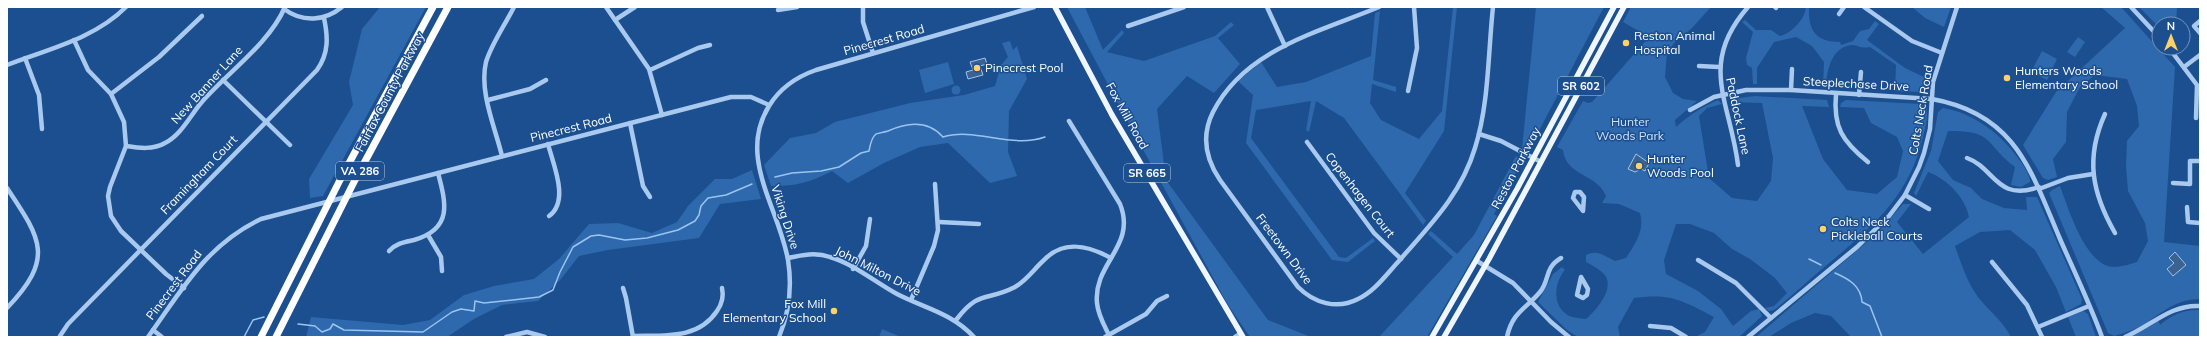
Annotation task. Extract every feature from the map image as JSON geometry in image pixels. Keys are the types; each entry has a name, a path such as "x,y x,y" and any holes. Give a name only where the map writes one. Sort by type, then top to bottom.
{"highway":[{"name":"Fairfax County Parkway","path":"261,337 344,173 433,7"},
{"name":"Fairfax County Parkway","path":"276,337 345,198 448,7"}],"main road":[{"name":"Fox Mill Road","path":"1055,7 1116,120 1239,336"},
{"name":"Reston Parkway","path":"1432,337 1477,261 1534,158 1614,7"},
{"name":"Reston Parkway","path":"1444,337 1485,266 1624,7"}],"street":[{"path":"7,65 99,29 126,7"},
{"path":"285,8 303,18 324,18 342,7"},
{"path":"502,156 484,83 486,63 491,50 514,7"},
{"path":"606,7 650,70 662,115"},
{"path":"615,20 635,7"},
{"path":"778,10 797,7"},
{"path":"863,7 864,22 872,53"},
{"name":"Pinecrest Road","path":"148,337 210,254 236,232 261,219 735,96 751,97 769,104 779,92 800,76 872,53 1034,7"},
{"path":"1128,26 1184,7"},
{"path":"1267,7 1285,46"},
{"name":"Freetown Drive","path":"1379,7 1285,46 1266,55 1246,69 1232,84 1217,104 1208,123 1205,138 1206,153 1213,171 1298,287 1315,300 1337,305 1359,299 1370,292 1439,216 1455,194 1471,161 1479,134 1484,102 1493,7"},
{"path":"1408,91 1417,48 1414,7"},
{"name":"Paddock Lane","path":"1738,165 1724,94 1720,84 1719,67 1722,51 1729,32 1748,7"},
{"path":"1839,14 1844,7"},
{"path":"1864,7 1912,41 1942,53"},
{"name":"Colts Neck Road","path":"1748,337 1876,229 1889,216 1905,195 1916,174 1924,153 1930,129 1933,82 1957,7"},
{"path":"2131,7 2151,28"},
{"name":"New Banner Lane","path":"126,146 149,148 169,141 271,31 285,8"},
{"path":"111,94 159,57 202,16"},
{"name":"Framingham Court","path":"60,336 68,324 321,64 327,47 324,18"},
{"path":"2200,21 2194,26 2200,33"},
{"path":"74,40 88,70 111,94 123,116 126,146 110,186 108,206 116,226 166,274 184,288"},
{"path":"650,70 698,48 710,45"},
{"path":"2184,67 2200,55"},
{"path":"2175,56 2199,88 2196,118"},
{"path":"25,58 39,95 42,129"},
{"path":"1699,66 1719,67"},
{"path":"1791,90 1792,69"},
{"path":"1859,95 1860,72"},
{"path":"224,80 290,145"},
{"path":"488,100 530,89 546,80"},
{"name":"Steeplechase Drive","path":"1690,110 1724,94 1746,90 1791,90 1932,99 1964,108 1994,126 2018,150 2039,188 2102,337"},
{"path":"1836,94 1835,119 1841,134 1850,147 1868,162"},
{"name":"Viking Drive","path":"769,104 762,118 758,133 757,160 788,258 790,277 788,302 779,337"},
{"path":"2105,114 2095,143 2093,174 2098,200 2115,233"},
{"path":"1070,121 1122,211 1124,232 1119,246 1102,274 1097,295 1098,310 1107,336 1146,314 1157,301 1167,296"},
{"path":"630,123 643,186 650,197"},
{"path":"1479,134 1501,141 1541,162"},
{"name":"Copenhagen Court","path":"1307,142 1374,233 1401,259"},
{"path":"548,144 559,195 558,206 549,216"},
{"path":"1967,158 1978,164 1994,180 2005,187 2026,190 2039,188 2068,178 2093,174"},
{"path":"2173,183 2190,184 2190,161 2200,161"},
{"path":"389,251 396,245 428,235 441,222 445,211 445,199 438,173"},
{"path":"911,300 934,246 939,222 935,184"},
{"path":"7,188 30,222 36,239 38,252 31,279 23,291 7,308"},
{"path":"1905,195 1929,210"},
{"path":"2187,206 2188,222 2200,223"},
{"path":"853,269 866,246 870,219"},
{"path":"939,222 979,224"},
{"path":"428,235 440,257 442,271"},
{"path":"956,320 965,308 978,298 1008,290 1020,284 1047,257 1058,250 1068,247 1082,246 1098,251 1111,258"},
{"name":"John Milton Drive","path":"788,258 805,255 822,255 837,260 911,300 956,320 974,337"},
{"path":"1507,337 1515,318 1542,289 1550,267 1561,258"},
{"path":"1698,260 1736,283 1771,318"},
{"path":"1477,261 1513,283 1550,321 1569,337"},
{"path":"1992,262 2019,294 2042,337"},
{"path":"622,288 626,298 633,337 683,334 696,330 709,321 718,309 723,297 722,288"},
{"path":"2038,327 2089,306"},
{"path":"2126,337 2173,310 2186,306 2200,306"},
{"path":"1650,326 1670,328 1686,337"},
{"path":"153,330 162,337"},
{"path":"506,337 527,332 545,337"}],"green space":[{"path":"380,7 426,7 323,196 310,198 309,179 353,105 349,82 362,29"},
{"path":"1067,7 1085,7 1103,50 1122,30 1124,33 1107,52 1144,61 1215,36 1231,22 1234,25 1218,38 1240,64 1214,93 1187,76 1157,109 1166,180 1268,320 1311,337 1250,337 1228,305"},
{"path":"1453,7 1457,7 1444,131 1405,193 1426,221 1423,225 1344,118 1316,101 1309,132 1306,130 1311,101 1256,110 1251,138 1339,257 1346,258 1373,238 1375,241 1348,262 1332,260 1246,143 1253,95 1238,81 1261,62 1277,87 1306,82 1371,56 1375,13 1380,11 1373,80 1396,87 1396,92 1372,84 1370,103 1381,120 1419,139 1442,111"},
{"path":"1536,7 1604,7 1531,146 1522,149"},
{"name":"Hunter Woods Park","path":"1631,7 1711,7 1692,28 1674,43 1667,53 1665,77 1673,93 1683,99 1697,101 1675,120 1676,127 1707,105 1718,100 1722,104 1707,108 1699,116 1709,178 1732,198 1757,201 1771,181 1773,158 1762,103 1730,102 1732,99 1755,96 1827,100 1829,107 1802,106 1823,159 1847,190 1877,194 1897,177 1903,151 1897,137 1871,123 1864,108 1840,107 1841,103 1846,100 1921,104 1926,107 1926,122 1917,158 1898,194 1887,209 1859,237 1774,310 1769,311 1765,308 1774,306 1787,293 1775,278 1750,259 1732,249 1714,233 1690,224 1676,224 1664,260 1666,274 1698,291 1721,309 1733,326 1751,311 1759,309 1762,316 1739,337 1695,337 1705,332 1714,317 1676,299 1657,296 1634,298 1618,327 1620,337 1578,337 1567,330 1538,302 1553,274 1562,267 1565,270 1557,286 1556,292 1558,304 1567,315 1575,318 1586,319 1595,310 1603,298 1608,286 1604,274 1586,262 1586,255 1590,253 1598,253 1615,261 1626,258 1636,242 1640,231 1640,213 1619,204 1602,203 1606,196 1602,189 1570,165 1565,159 1563,150 1557,147 1583,101 1588,103 1592,102 1649,37 1623,22"},
{"path":"1806,7 1809,7 1810,23 1815,34 1825,40 1840,42 1841,45 1853,41 1860,31 1869,29 1875,21 1879,24 1867,40 1905,68 1928,79 1927,89 1922,92 1895,91 1896,65 1870,47 1864,48 1852,45 1845,46 1835,55 1827,74 1826,87 1823,87 1824,62 1812,46 1796,37 1774,42 1757,68 1757,84 1753,84 1752,68 1747,65 1746,58 1753,32 1742,22 1745,20 1756,30 1771,30 1780,36 1789,32 1797,25 1805,12"},
{"path":"1912,7 1951,7 1944,27 1925,18"},
{"path":"2101,7 2121,7 2151,40 2151,56 2165,56 2175,67 2164,242 2200,246 2200,299 2184,301 2171,306 2142,325 2114,336 2108,333 2049,193 2060,186 2077,229 2088,249 2095,258 2103,264 2111,267 2124,266 2137,262 2148,241 2145,223 2128,191 2126,166 2127,141 2139,126 2137,106 2127,79 2095,75 2080,87 2067,112 2066,142 2053,159 2057,177 2048,180 2043,178 2023,145 2056,92 2125,28"},
{"path":"2139,7 2177,7 2176,16 2151,16 2151,19"},
{"path":"2078,37 2085,42 2075,57 2067,52"},
{"path":"1010,41 1013,50 1017,46 1027,79 1009,111 1008,152 1017,176 990,183 948,143 920,147 884,163 848,183 832,171 802,183 771,186 764,165 790,138 816,133 835,122 910,103 964,95 995,86 1001,65 1008,57 1002,43"},
{"path":"2042,51 2057,59 2047,80 2031,72"},
{"path":"948,62 954,84 925,93 919,70"},
{"path":"956,85 961,90 956,95 951,90"},
{"path":"1943,108 1977,120 1997,135 2014,152 2026,169 2030,182 2021,187 2011,185 2015,167 2005,159 1988,140 1974,133 1948,131 1938,161 1953,180 1971,188 1982,199 2004,208 2027,210 2026,197 2037,197 2082,299 2081,304 2066,312 2056,287 2035,250 2010,230 1980,232 1955,246 1974,291 1982,302 1996,316 2011,337 1851,337 1831,316 1815,313 1791,323 1769,337 1756,337 1876,234 1903,204 1911,204 1897,222 1923,254 1969,217 1964,203 1959,196 1948,184 1935,175 1928,172 1916,196 1914,193 1931,151 1938,112"},
{"path":"1516,156 1520,160 1520,165 1494,214 1497,216 1427,337 1379,337 1453,257 1428,234 1431,231 1457,254 1474,235"},
{"path":"752,170 761,199 720,204 699,238 608,250 579,256 561,279 538,301 502,305 474,319 447,337 306,337 311,317 403,325 430,320 464,295 494,286 534,279 559,259 589,224 618,223 652,233 677,222 688,206 715,179 732,179"},
{"path":"2200,310 2200,337 2125,337 2158,319 2160,325 2178,313"},
{"path":"2083,311 2088,314 2096,337 2076,337 2068,317"},
{"path":"882,329 901,337 879,337"}],"shaded area":[{"name":"Pinecrest Pool","path":"985,58 987,64 980,66 983,75 968,79 966,72 973,70 970,62"},
{"name":"Hunter Woods Pool","path":"1636,154 1649,163 1645,171 1641,169 1635,172 1628,169"},
{"path":"2175,252 2186,265 2173,276 2167,269 2174,263 2169,258"}],"waterway":[{"path":"775,177 792,173 821,171 839,167 861,153 869,151 870,144 876,134 910,124 924,125 937,131 943,137 968,134 1019,141 1045,137"},
{"path":"298,324 315,326 322,332 330,329 333,324 344,330 423,332 452,312 461,309 474,311 475,301 484,303 539,297 553,290 560,272 573,247 591,236 599,235 625,240 647,238 678,230 695,221 699,215 701,206 708,198 726,195 752,184"},
{"path":"1809,259 1821,265"},
{"path":"1835,273 1857,287 1862,302 1870,306 1882,337"},
{"path":"244,337 253,320 264,317"}],"place":[{"name":"Reston Animal Hospital","path":"1626,43"},
{"name":"Pinecrest Pool","path":"977,68"},
{"name":"Hunters Woods Elementary School","path":"2007,78"},
{"name":"Hunter Woods Pool","path":"1639,166"},
{"name":"Colts Neck Pickleball Courts","path":"1823,229"},
{"name":"Fox Mill Elementary School","path":"834,311"}]}
